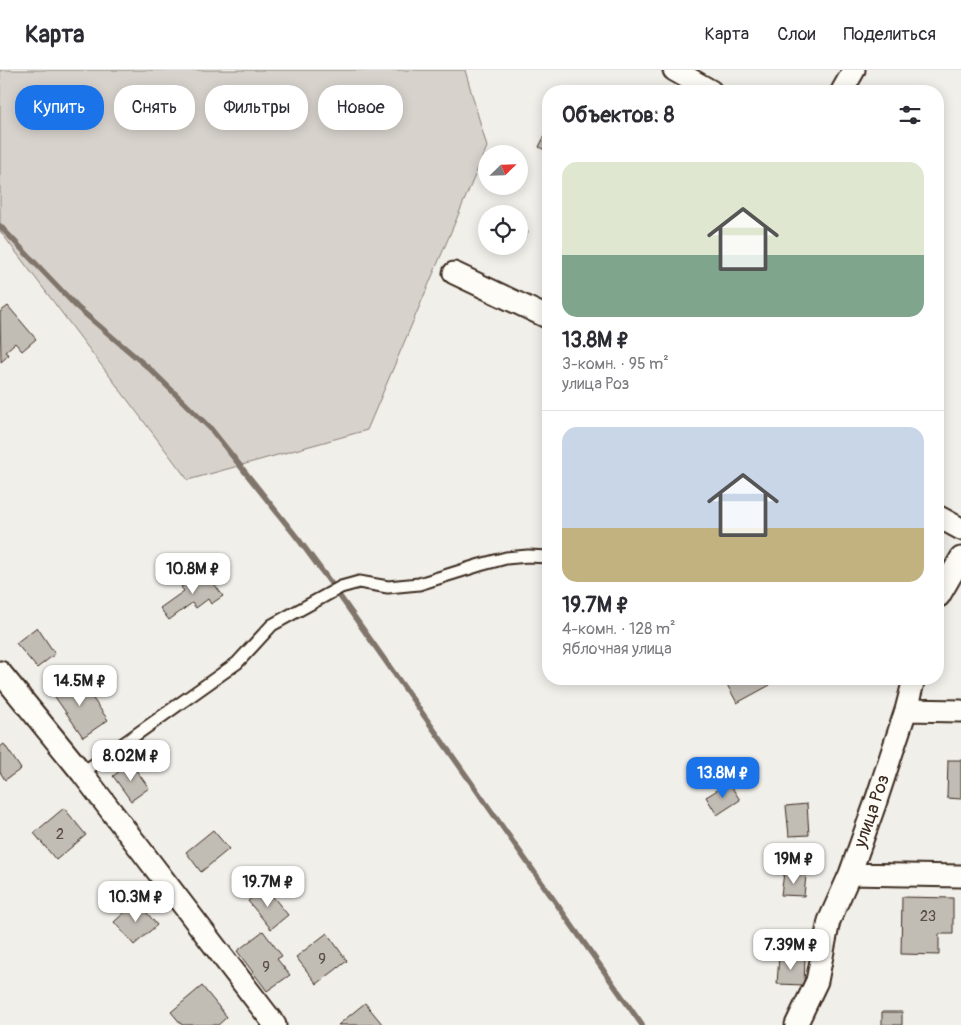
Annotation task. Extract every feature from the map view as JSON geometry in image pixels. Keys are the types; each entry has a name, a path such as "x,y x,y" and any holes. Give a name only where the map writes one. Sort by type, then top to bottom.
{"street":[{"path":"674,70 700,85"},
{"path":"845,85 854,70"},
{"path":"454,273 542,315"},
{"path":"944,520 961,529"},
{"path":"944,587 961,558"},
{"path":"0,672 82,773 275,1025"},
{"name":"улица Роз","path":"796,1025 817,981 829,921 850,874 906,710 912,685"},
{"path":"906,710 961,712"},
{"path":"850,874 961,876"}],"lane":[{"path":"82,773 237,663 272,625 340,587 359,582 388,587 419,584 480,564 506,558 528,556 542,557"}],"shaded area":[{"path":"0,70 465,70 486,145 478,145 478,168 367,430 188,480 0,231"}],"building":[{"path":"8,306 36,339 22,351 15,343 5,352 9,355 1,362 0,312"},
{"path":"204,570 223,596 211,604 208,599 196,608 192,603 169,620 160,608 184,591 181,587"},
{"path":"37,627 55,654 37,668 16,643"},
{"path":"77,676 108,720 83,737 53,694"},
{"path":"727,685 770,685 737,703"},
{"path":"4,744 21,769 5,780 0,772 0,747"},
{"path":"948,760 961,760 961,799 947,798"},
{"path":"131,763 149,788 131,801 113,776"},
{"path":"729,783 740,800 717,815 706,797"},
{"path":"807,804 809,835 789,836 786,806"},
{"path":"64,808 86,835 56,860 34,833"},
{"path":"213,830 229,849 201,872 186,852"},
{"path":"784,873 806,875 804,896 781,895"},
{"path":"265,887 288,915 271,929 248,901"},
{"path":"902,897 953,898 953,934 939,934 939,955 901,954"},
{"path":"137,901 157,925 134,945 114,922"},
{"path":"263,931 282,956 277,959 290,975 267,991 237,951"},
{"path":"327,933 347,961 317,984 296,957"},
{"path":"779,956 805,957 804,985 777,984"},
{"path":"202,986 227,1017 218,1025 182,1025 171,1012"},
{"path":"365,1003 383,1025 338,1025"},
{"path":"882,1012 902,1012 902,1025 882,1025"}],"waterway":[{"path":"0,226 77,307 151,370 211,429 333,586"},
{"path":"339,595 642,1025"}]}
